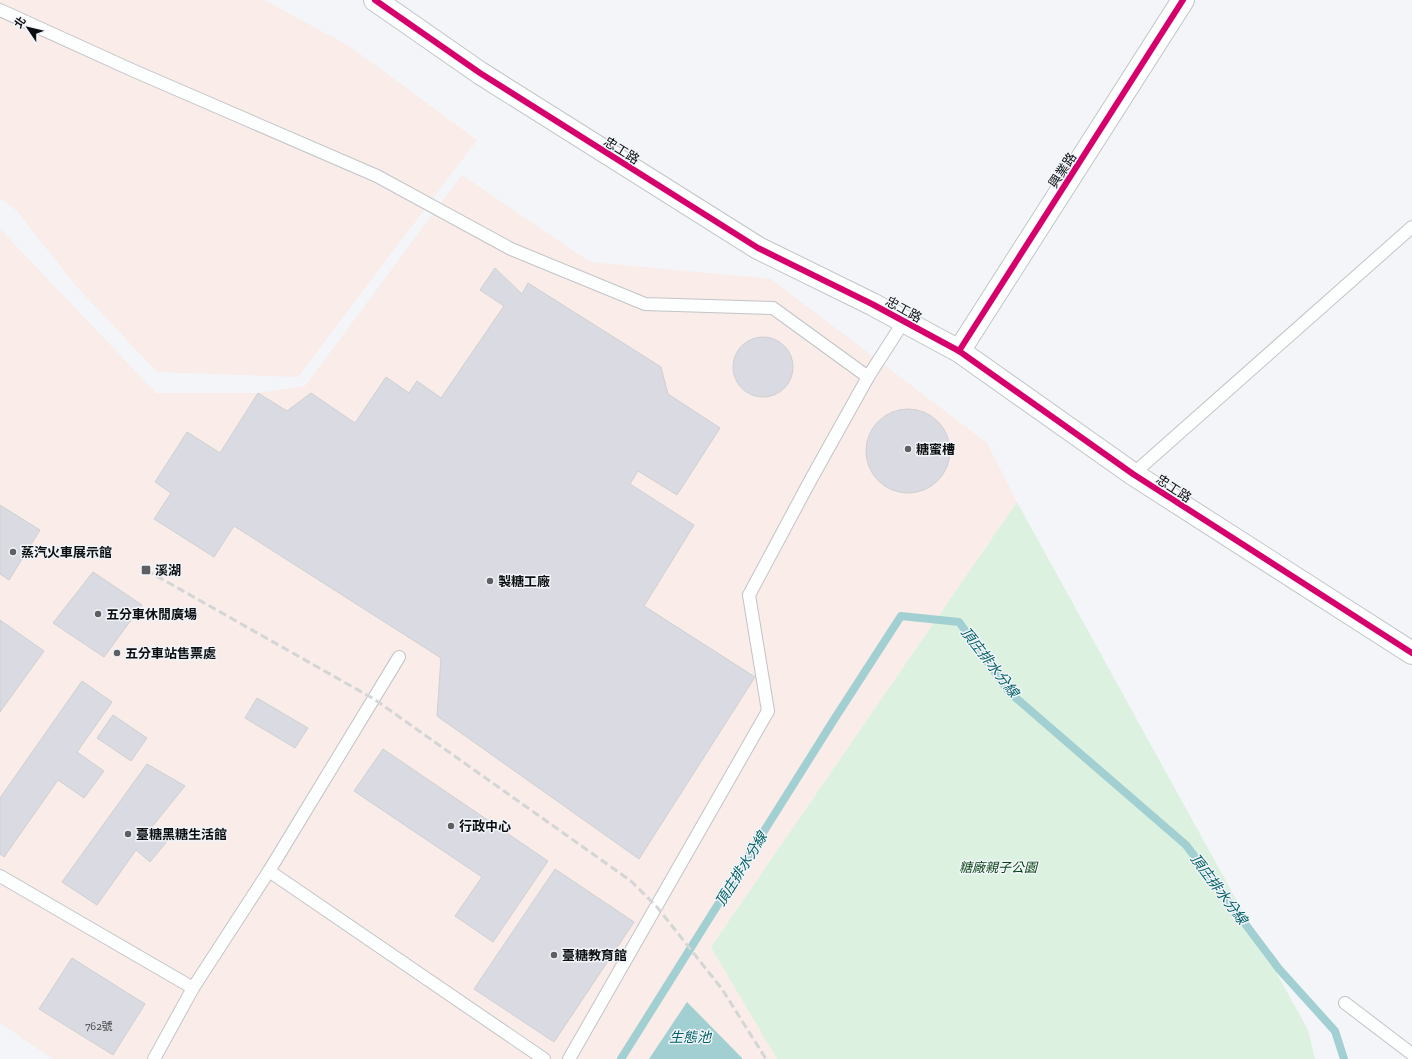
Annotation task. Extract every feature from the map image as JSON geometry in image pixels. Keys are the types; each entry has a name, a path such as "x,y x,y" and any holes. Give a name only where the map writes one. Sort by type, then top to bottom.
{"street":[{"name":"忠工路","path":"375,0 480,73 758,248 872,304 959,351 1133,474 1412,653"},
{"name":"興業路","path":"959,351 1183,0"}],"lane":[{"path":"0,10 146,76 377,176 511,249 645,304 774,308 868,377"},
{"path":"1133,474 1412,227"},
{"path":"569,1059 768,711 749,596 810,481 868,377 904,321"},
{"path":"154,1059 193,988 268,871 399,657"},
{"path":"268,871 544,1059"},
{"path":"0,876 193,988"},
{"path":"1345,1003 1412,1054"}],"shaded area":[{"path":"0,0 264,0 349,46 477,140 298,377 157,372 75,285 17,211 0,198"},
{"path":"462,175 590,262 771,279 987,443 1017,502 711,947 797,1059 53,1059 0,1023 0,229 156,393 258,393 305,386"}],"green space":[{"name":"糖廠親子公園","path":"1017,502 1308,1030 1315,1059 777,1059 711,947"}],"water":[{"name":"生態池","path":"687,1002 742,1058 742,1059 649,1059"}],"building":[{"name":"製糖工廠","path":"495,268 522,294 528,283 661,367 668,394 720,428 677,495 638,471 630,484 694,525 644,606 755,677 639,859 437,716 441,658 234,526 214,557 154,519 171,493 155,482 187,432 220,453 258,393 287,411 311,393 355,423 386,377 409,393 417,381 441,398 504,306 480,290"},
{"path":"757,337 769,337 780,342 788,350 793,361 791,379 780,392 769,397 757,397 746,392 738,384 733,373 733,361 738,350 746,342"},
{"name":"糖蜜槽","path":"900,409 916,409 932,416 943,427 950,443 950,459 947,467 938,481 932,486 916,493 900,493 884,486 873,475 866,459 866,443 873,427 884,416"},
{"name":"蒸汽火車展示館","path":"0,505 40,530 9,580 0,574"},
{"name":"五分車休閒廣場","path":"93,572 142,605 104,657 53,623"},
{"path":"0,620 44,651 0,712"},
{"path":"82,681 112,702 77,752 104,771 84,798 58,780 4,857 0,854 0,798"},
{"path":"257,698 308,728 295,748 245,718"},
{"path":"113,715 147,738 131,761 97,738"},
{"name":"行政中心","path":"383,749 548,861 493,942 455,916 482,877 354,791"},
{"name":"臺糖黑糖生活館","path":"147,764 185,786 151,828 168,840 150,862 136,850 97,905 62,882"},
{"name":"臺糖教育館","path":"555,869 634,922 554,1042 474,989"},
{"path":"72,958 145,1004 113,1055 39,1009"}],"waterway":[{"name":"頂庄排水分線","path":"621,1059 835,718 901,616 959,622 1009,692 1186,845 1279,969 1335,1031 1344,1059"}],"railway":[{"path":"146,570 374,699 631,881 657,907 722,989 766,1059"}],"cycle path":[{"path":"375,0 480,73 758,248 872,304 959,351 1133,474 1412,653"},
{"path":"959,351 1183,0"}],"place":[{"name":"糖蜜槽","path":"908,449"},
{"name":"蒸汽火車展示館","path":"13,552"},
{"name":"溪湖","path":"146,570"},
{"name":"製糖工廠","path":"490,581"},
{"name":"五分車休閒廣場","path":"98,614"},
{"name":"五分車站售票處","path":"117,653"},
{"name":"行政中心","path":"451,826"},
{"name":"臺糖黑糖生活館","path":"128,834"},
{"name":"臺糖教育館","path":"554,955"}]}
